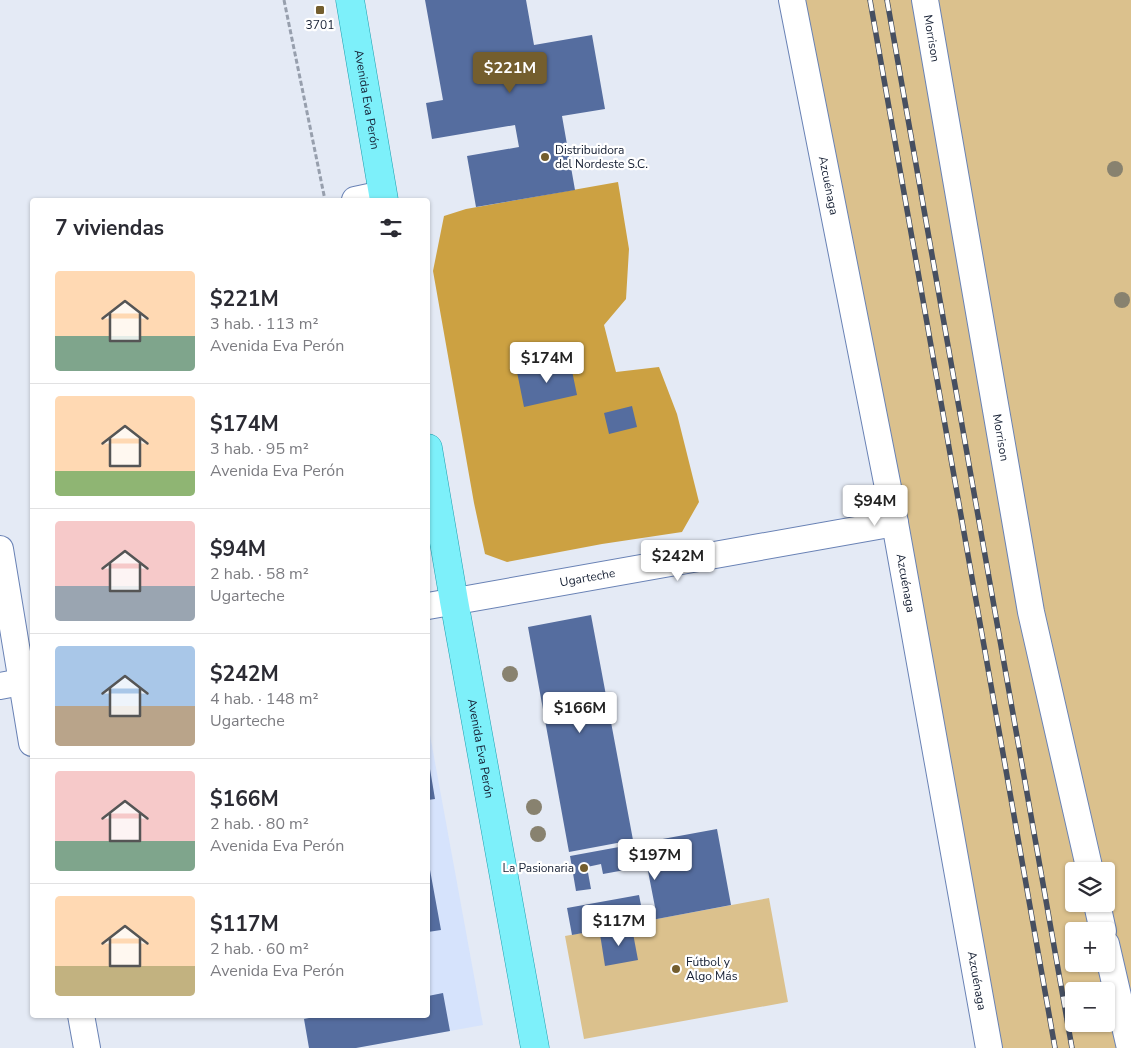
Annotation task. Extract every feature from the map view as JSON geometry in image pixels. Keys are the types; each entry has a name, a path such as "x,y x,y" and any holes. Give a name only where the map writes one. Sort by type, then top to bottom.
{"main road":[{"name":"Avenida Eva Perón","path":"350,0 384,197"},
{"name":"Avenida Eva Perón","path":"430,460 536,1048"}],"street":[{"name":"Azcuénaga","path":"792,0 896,523 989,1048"},
{"name":"Morrison","path":"925,0 1031,612 1088,862"},
{"name":"Ugarteche","path":"430,606 896,523"},
{"path":"0,549 18,683 30,734"},
{"path":"1112,972 1130,1048"},
{"path":"82,1018 87,1048"}],"path":[{"path":"284,0 325,198"}],"shaded area":[{"path":"792,0 1131,0 1131,1048 989,1048"},
{"path":"618,182 629,249 626,299 604,325 616,372 659,367 677,414 699,502 682,532 602,544 507,562 485,554 474,503 433,271 444,216 466,209"},
{"path":"430,735 483,1025 356,1048 309,1048 304,1018 430,1018"},
{"name":"Fútbol y Algo Más","path":"769,898 788,1002 584,1039 565,936"}],"building":[{"path":"425,0 526,0 534,45 592,35 605,109 562,116 575,190 476,207 467,156 519,147 515,125 432,139 426,103 443,100"},
{"path":"570,361 577,395 524,407 517,372"},
{"path":"632,406 637,427 609,434 604,413"},
{"path":"591,615 633,840 569,852 528,627"},
{"path":"430,769 435,799 430,800"},
{"path":"717,829 731,905 572,935 567,908 639,895 642,910 655,907 647,866 603,874 601,864 587,867 591,889 576,891 570,856"},
{"path":"430,870 441,930 430,932"},
{"path":"632,928 638,960 605,966 600,934"},
{"path":"443,993 450,1031 356,1048 309,1048 304,1019 430,1018 430,996"}],"railway":[{"path":"870,0 1055,1048"},
{"path":"887,0 1072,1048"}],"place":[{"name":"3701","path":"320,10"},
{"name":"Distribuidora del Nordeste S.C.","path":"545,157"},
{"name":"La Pasionaria","path":"584,868"},
{"name":"Fútbol y Algo Más","path":"676,969"}]}
